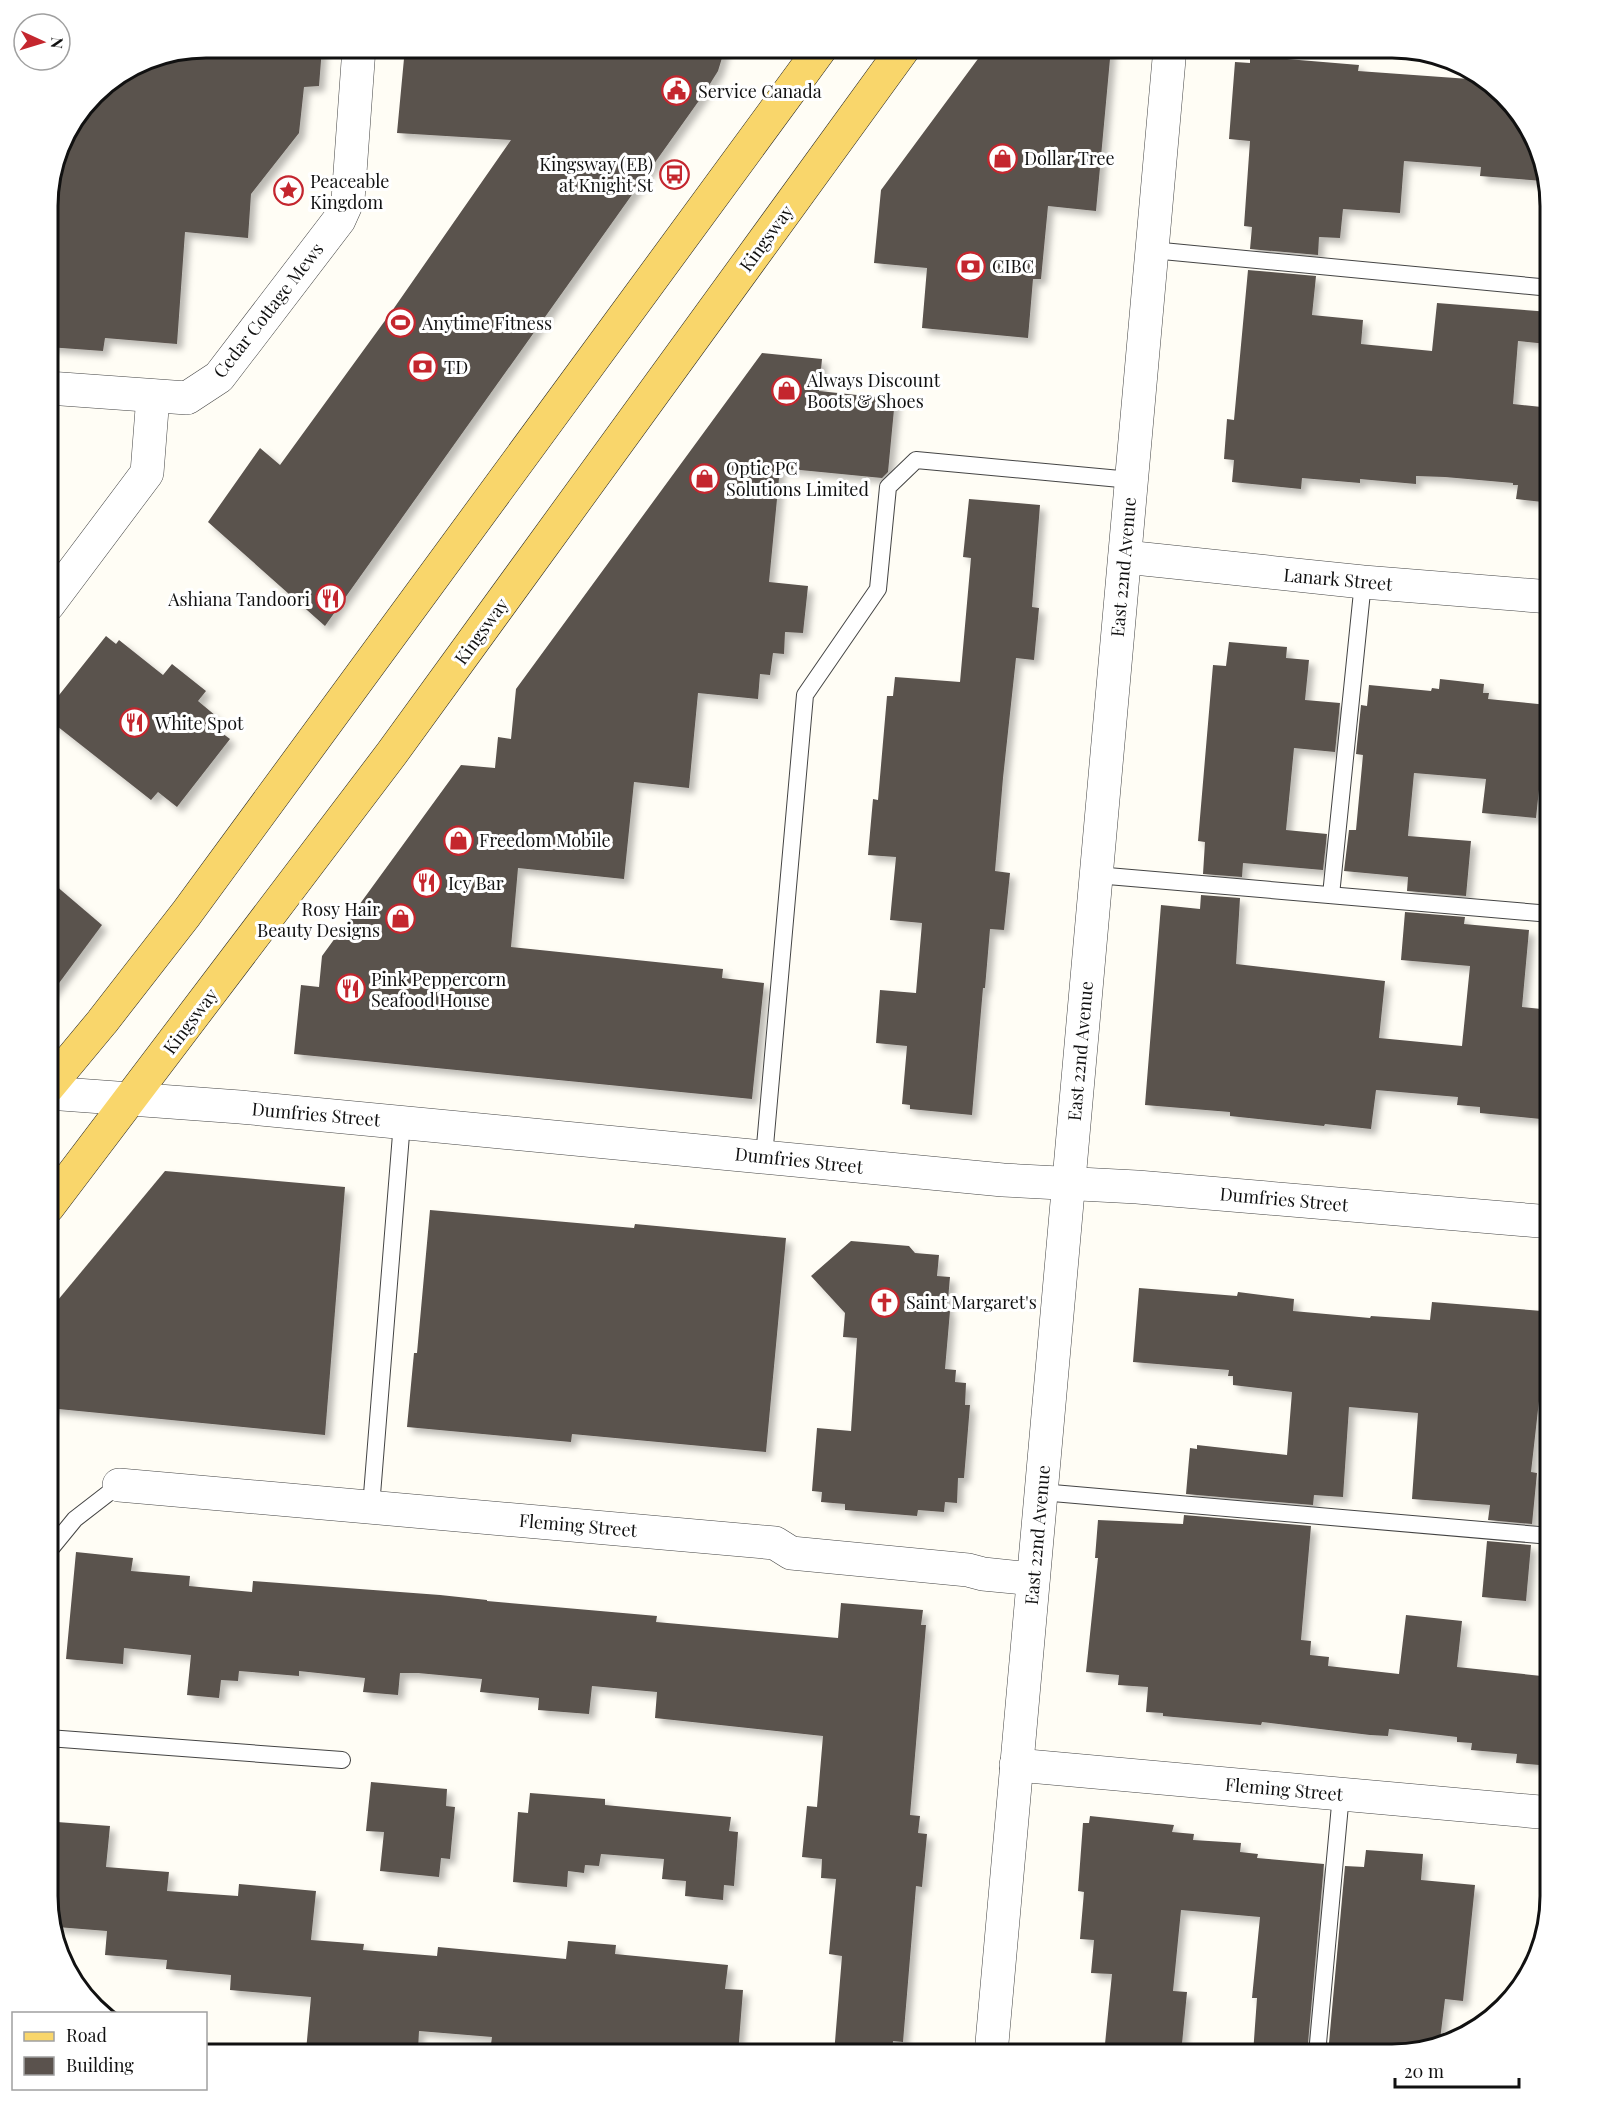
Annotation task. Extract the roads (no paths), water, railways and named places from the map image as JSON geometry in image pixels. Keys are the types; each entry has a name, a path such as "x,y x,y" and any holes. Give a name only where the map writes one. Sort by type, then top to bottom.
{"main road":[{"path":"58,1074 186,914 812,59"},
{"name":"Kingsway","path":"58,1194 392,753 896,59"}],"street":[{"name":"Cedar Cottage Mews","path":"59,389 187,398 219,377 339,220 348,200 358,59"},
{"name":"East 22nd Avenue","path":"991,2044 1169,59"},
{"path":"59,590 147,473 153,396"},
{"name":"Lanark Street","path":"1125,557 1363,582 1540,596"},
{"name":"Dumfries Street","path":"58,1094 402,1122 1003,1180 1149,1188 1540,1221"},
{"name":"Fleming Street","path":"119,1485 775,1543 791,1553 968,1570 983,1574 1033,1579"},
{"name":"Fleming Street","path":"1016,1765 1540,1812"}],"lane":[{"path":"1152,250 1540,287"},
{"path":"764,1157 806,695 878,589 888,487 916,460 1131,480"},
{"path":"1331,895 1363,582"},
{"path":"1096,876 1540,913"},
{"path":"371,1507 402,1122"},
{"path":"58,1539 75,1518 119,1485"},
{"path":"1041,1492 1540,1535"},
{"path":"58,1739 342,1760"},
{"path":"1318,2044 1341,1794"}],"place":[{"name":"Service Canada","path":"677,91"},
{"name":"Dollar Tree","path":"1003,158"},
{"name":"Kingsway (EB) at Knight St","path":"674,174"},
{"name":"Peaceable Kingdom","path":"289,191"},
{"name":"CIBC","path":"971,266"},
{"name":"Anytime Fitness","path":"401,323"},
{"name":"TD","path":"423,367"},
{"name":"Always Discount Boots & Shoes","path":"786,390"},
{"name":"Optic PC Solutions Limited","path":"705,478"},
{"name":"Ashiana Tandoori","path":"331,599"},
{"name":"White Spot","path":"134,723"},
{"name":"Freedom Mobile","path":"458,840"},
{"name":"Icy Bar","path":"427,883"},
{"name":"Rosy Hair Beauty Designs","path":"401,919"},
{"name":"Pink Peppercorn Seafood House","path":"350,989"},
{"name":"Saint Margaret's","path":"885,1302"}]}
